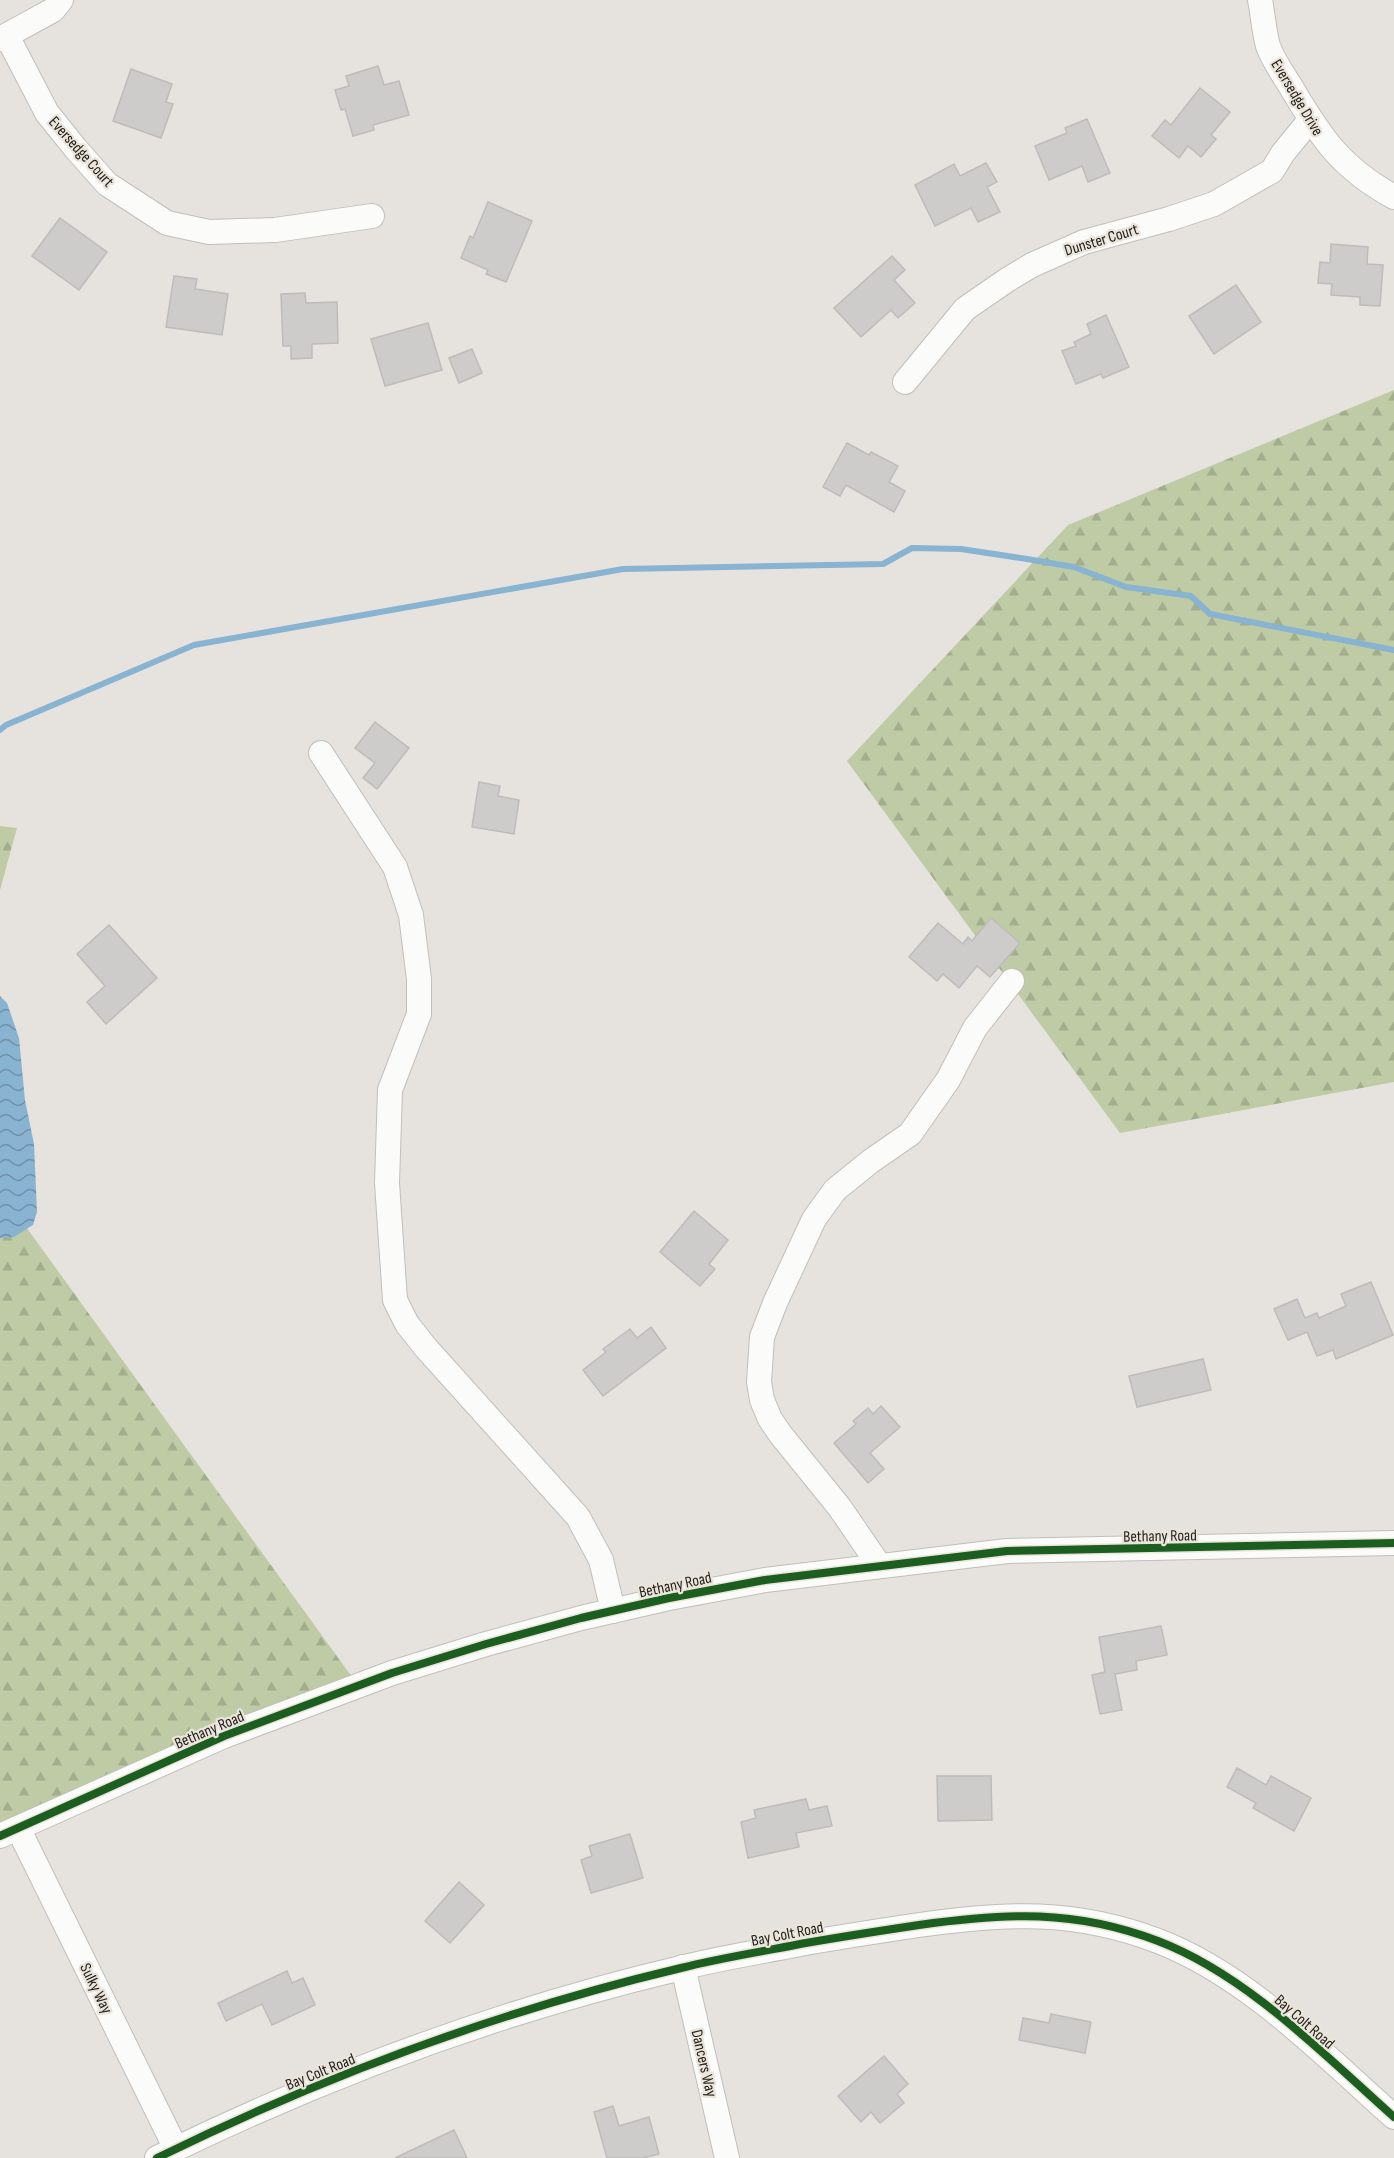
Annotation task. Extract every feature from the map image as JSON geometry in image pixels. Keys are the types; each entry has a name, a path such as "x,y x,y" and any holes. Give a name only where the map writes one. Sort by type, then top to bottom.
{"street":[{"path":"4,38 53,10 61,0"},
{"name":"Eversedge Drive","path":"1260,0 1268,47 1310,120 1332,149 1352,169 1375,187 1394,197"},
{"name":"Eversedge Court","path":"4,38 47,114 107,184 167,222 209,232 275,230 372,216"},
{"name":"Dunster Court","path":"905,382 965,309 1007,279 1084,242 1214,204 1272,171 1283,153 1310,120"},
{"path":"321,753 395,867 411,915 420,979 419,1014 390,1090 387,1183 395,1300 407,1324 426,1348 578,1517 601,1560 614,1611"},
{"path":"879,1566 840,1508 770,1419 762,1400 759,1382 762,1337 774,1303 814,1219 835,1190 910,1134 948,1080 975,1028 1012,981"},
{"name":"Bethany Road","path":"9,1832 224,1736 392,1673 486,1644 614,1611 765,1580 1007,1551 1394,1543"},
{"name":"Sulky Way","path":"9,1832 166,2153"},
{"name":"Bay Colt Road","path":"166,2153 304,2091 428,2042 556,2001 683,1967 852,1934 977,1917 1017,1915 1063,1917 1115,1927 1159,1941 1216,1970 1262,2001 1394,2117"},
{"name":"Dancers Way","path":"683,1967 727,2158"}],"green space":[{"path":"1394,390 1394,1082 1120,1133 847,761 1068,525"},
{"path":"0,826 17,828 0,890"},
{"path":"0,1191 352,1677 0,1823"}],"water":[{"path":"0,996 7,1003 19,1038 25,1100 34,1144 37,1212 33,1225 14,1237 0,1238"}],"building":[{"path":"378,66 384,85 399,81 409,115 373,125 374,130 353,136 345,109 341,110 335,90 349,86 346,76"},
{"path":"131,69 172,84 166,102 173,104 161,138 113,121"},
{"path":"1200,88 1230,112 1211,135 1216,139 1201,157 1188,146 1179,158 1152,136 1165,120 1171,125"},
{"path":"1087,119 1110,173 1088,182 1082,166 1049,180 1035,146 1067,133 1065,128"},
{"path":"986,163 997,182 987,187 1000,212 978,222 971,208 935,226 915,185 954,164 960,176"},
{"path":"488,202 532,221 506,282 486,274 488,270 461,258 470,236 473,238"},
{"path":"60,218 107,252 79,290 32,256"},
{"path":"1331,244 1368,247 1367,264 1383,265 1380,306 1360,305 1360,297 1331,295 1332,284 1318,283 1320,262 1330,263"},
{"path":"892,256 905,270 894,280 915,303 898,318 891,310 861,337 834,308"},
{"path":"174,276 197,279 195,289 228,294 222,335 166,327"},
{"path":"1236,285 1261,322 1214,354 1189,316"},
{"path":"305,293 306,303 337,302 338,343 312,344 312,358 291,359 291,346 283,346 281,294"},
{"path":"1106,315 1129,367 1103,378 1101,374 1076,384 1062,351 1076,346 1074,342 1091,334 1087,324"},
{"path":"428,323 442,370 385,386 371,339"},
{"path":"472,349 482,373 459,383 449,358"},
{"path":"847,443 869,455 871,452 898,466 889,482 905,491 894,512 846,485 840,496 823,487"},
{"path":"375,722 409,748 377,789 363,778 375,763 355,748"},
{"path":"479,782 500,786 498,796 519,800 514,834 472,827"},
{"path":"991,918 1020,943 990,977 977,966 959,988 943,974 937,981 909,957 938,923 963,944 968,937 972,941"},
{"path":"109,925 157,978 106,1024 87,1002 105,986 77,954"},
{"path":"694,1211 728,1240 709,1264 715,1269 700,1286 660,1252"},
{"path":"1371,1282 1393,1335 1336,1359 1333,1350 1317,1356 1307,1332 1288,1340 1274,1309 1297,1299 1305,1318 1317,1313 1319,1318 1346,1306 1341,1294"},
{"path":"651,1327 666,1348 603,1396 583,1370 606,1352 603,1349 630,1329 637,1338"},
{"path":"1203,1359 1211,1390 1137,1407 1129,1376"},
{"path":"881,1406 900,1427 870,1453 884,1469 868,1483 834,1443 856,1424 853,1421 868,1408 873,1414"},
{"path":"1161,1626 1167,1655 1136,1661 1137,1670 1115,1674 1122,1710 1100,1714 1092,1675 1105,1672 1099,1637"},
{"path":"1237,1768 1266,1785 1271,1776 1311,1798 1294,1831 1253,1808 1256,1803 1227,1787"},
{"path":"937,1776 991,1776 992,1820 938,1821"},
{"path":"806,1799 809,1810 827,1806 832,1826 796,1833 799,1847 748,1858 741,1822 756,1818 754,1810"},
{"path":"630,1834 643,1878 591,1893 581,1860 592,1856 589,1846"},
{"path":"459,1882 484,1905 450,1943 425,1921"},
{"path":"287,1971 292,1983 303,1978 315,2005 272,2025 262,2004 226,2021 218,2003"},
{"path":"1051,2014 1091,2022 1085,2053 1019,2040 1023,2018 1049,2023"},
{"path":"884,2056 908,2084 897,2094 904,2103 880,2123 871,2112 861,2122 838,2096"},
{"path":"613,2106 619,2126 649,2117 659,2154 643,2158 607,2158 594,2112"},
{"path":"454,2130 467,2158 395,2158"}],"waterway":[{"path":"0,730 6,725 194,645 623,569 883,564 912,548 961,549 1074,567 1126,587 1191,596 1210,614 1394,650"}],"cycle path":[{"path":"0,1836 224,1736 392,1673 581,1618 669,1598 765,1580 1007,1551 1394,1543"},
{"path":"157,2158 284,2100 413,2048 479,2025 613,1985 710,1961 800,1944 919,1925 1011,1916 1040,1916 1097,1923 1158,1941 1191,1956 1222,1974 1283,2018 1394,2117"}]}
